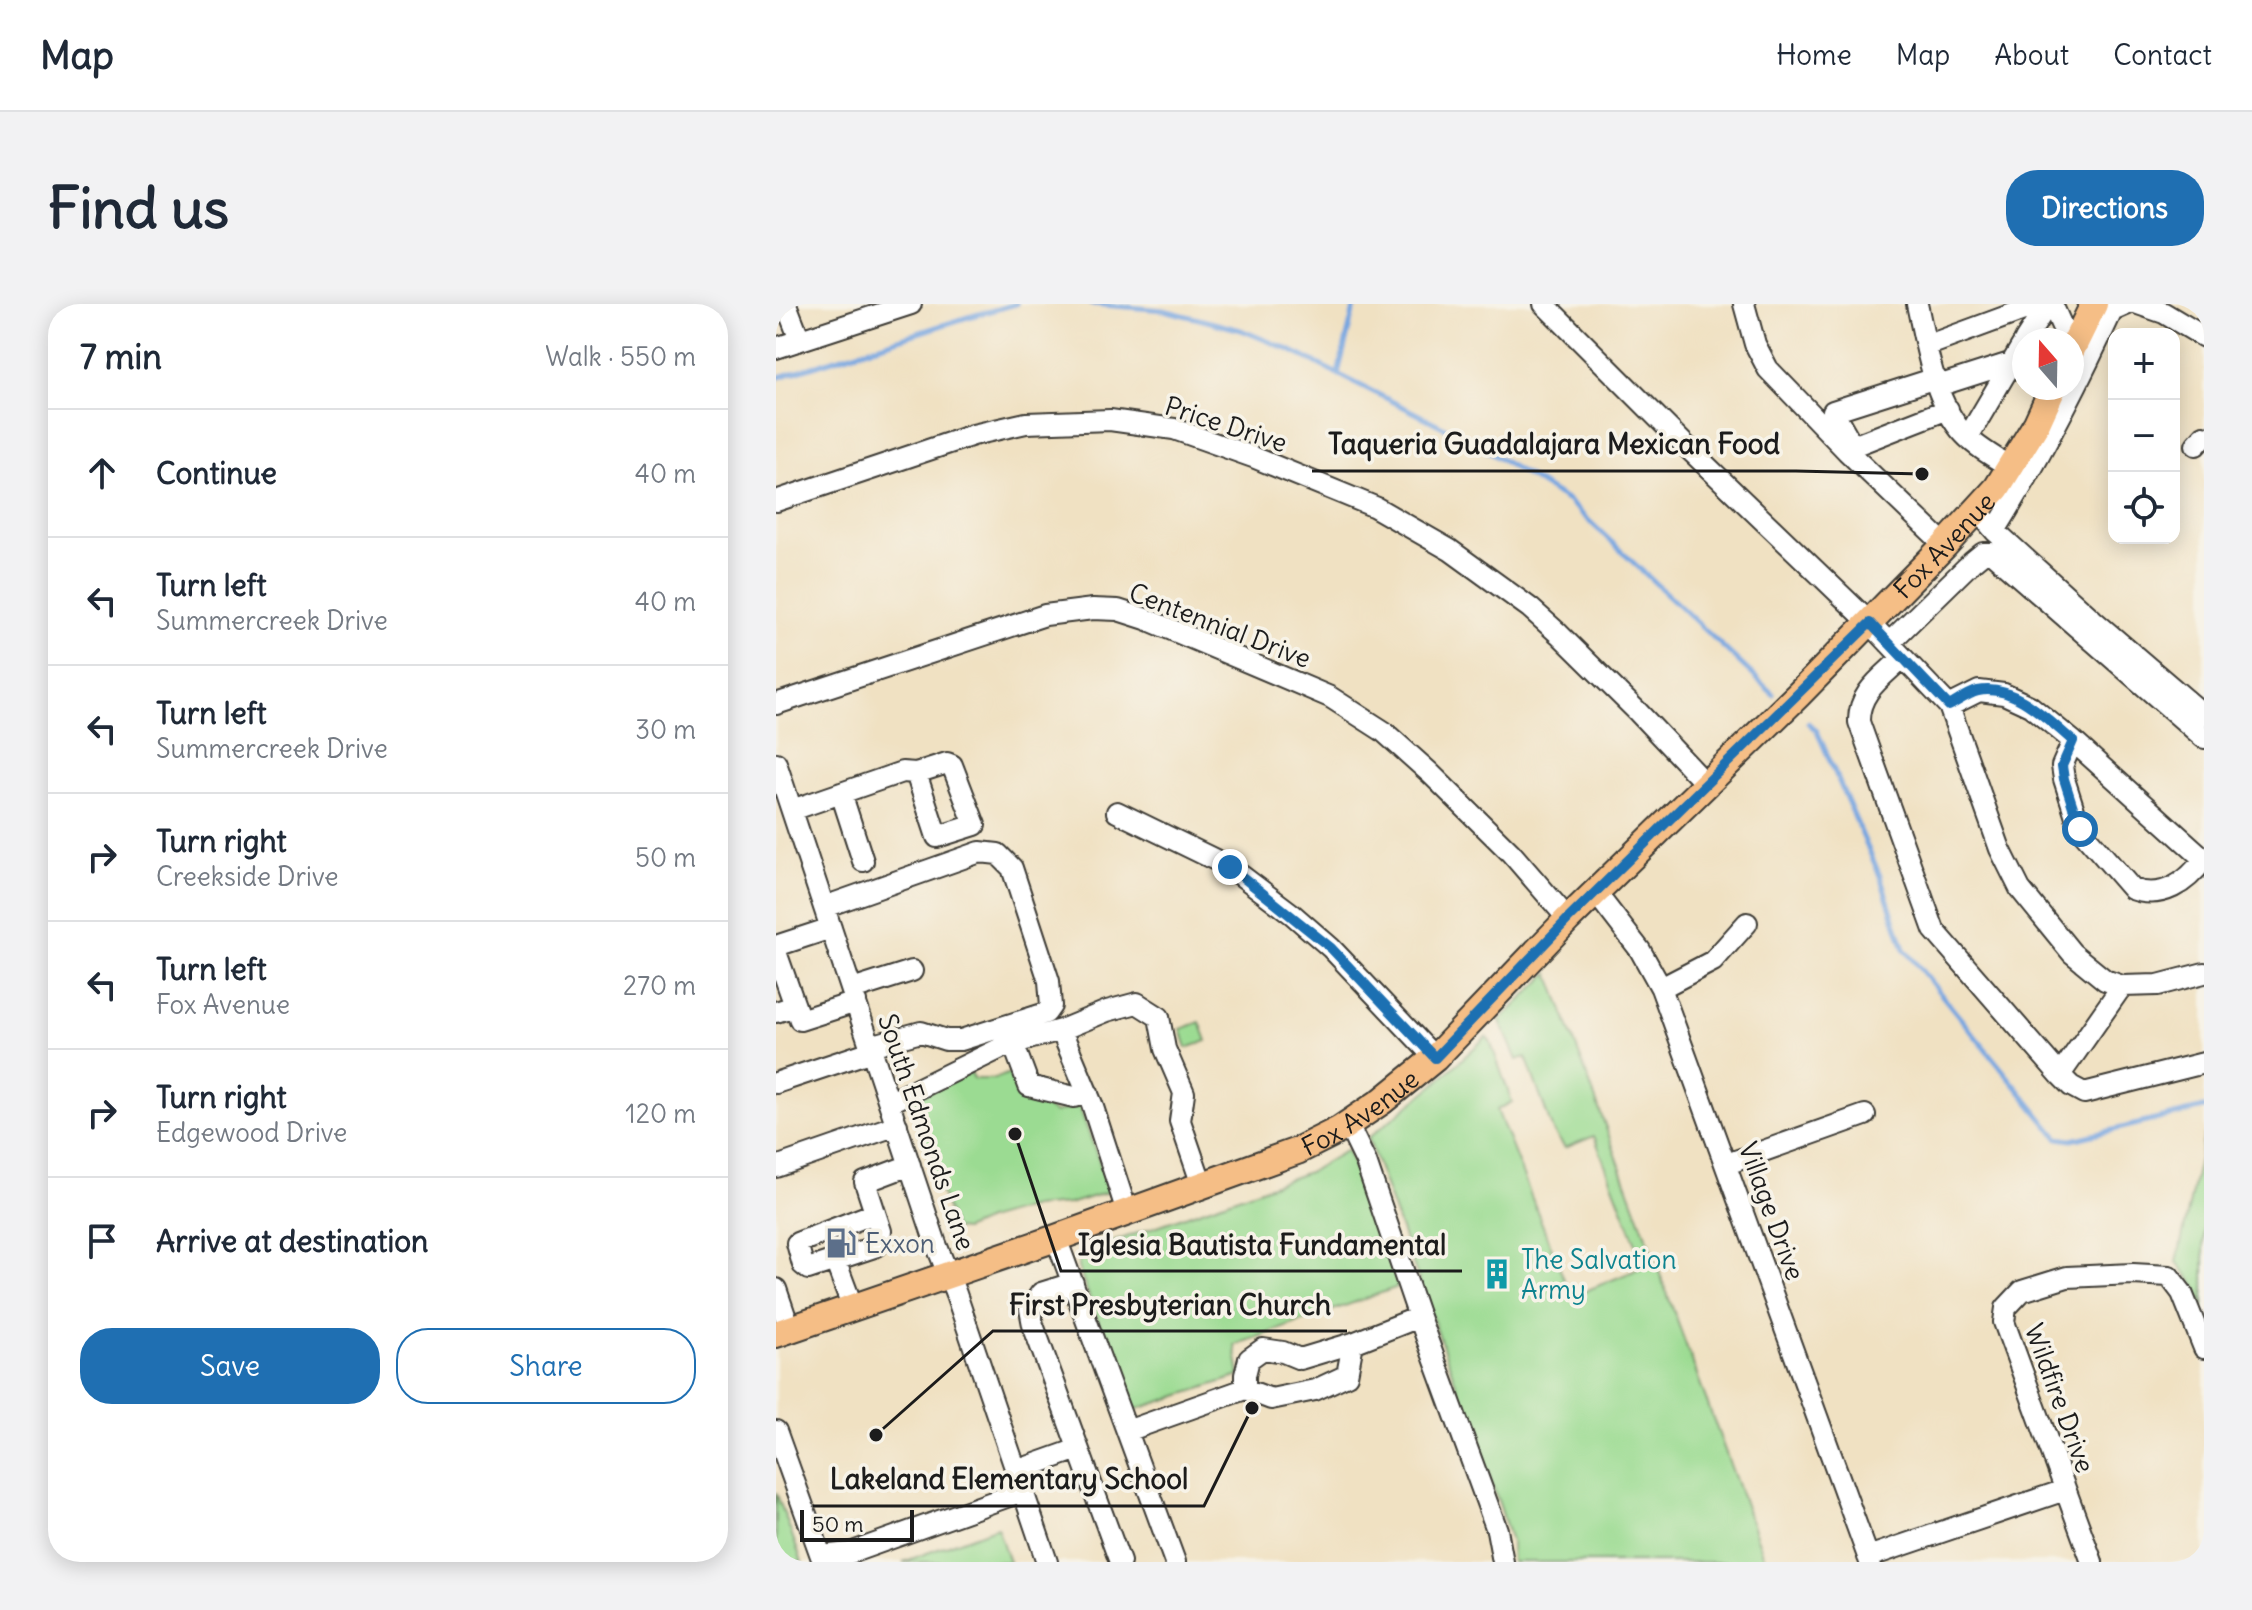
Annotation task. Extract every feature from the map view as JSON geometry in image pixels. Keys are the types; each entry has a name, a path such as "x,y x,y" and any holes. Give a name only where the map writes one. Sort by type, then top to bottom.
{"main road":[{"path":"2082,328 2094,304"},
{"name":"Fox Avenue","path":"783,1332 1297,1151 1348,1125 1435,1058 1568,919 1870,623 1997,488 2048,400"}],"street":[{"path":"786,304 800,340"},
{"path":"776,348 911,304"},
{"path":"1544,304 1870,623 1949,706 2000,849 2020,889 2072,953 2105,980 2122,986 2158,985 2204,973"},
{"path":"1744,304 1755,344 1768,369 1847,451 1945,545"},
{"path":"1926,346 2040,304"},
{"path":"2033,328 2050,304 2062,328"},
{"path":"2084,361 2112,311 2128,304"},
{"path":"2138,304 2164,313 2204,337"},
{"path":"1923,306 1926,346 1948,409 1968,437 2010,467"},
{"path":"1968,437 2012,360"},
{"path":"1948,409 1853,446 1833,411 2010,363"},
{"path":"1995,531 2037,463 2065,400"},
{"name":"Price Drive","path":"776,501 973,435 1026,423 1110,420 1174,429 1253,457 1375,507 1450,550 1530,608 1559,634 1706,784"},
{"path":"1977,510 1995,531 2204,715"},
{"path":"2204,738 1992,553 1983,553 1972,562 1896,651 1859,708 1859,722 1934,930 2060,1075 2084,1093 2204,1063"},
{"name":"Centennial Drive","path":"776,704 1045,615 1093,609 1118,610 1330,697 1383,731 1511,853 1568,919"},
{"path":"1949,706 1979,691 2004,694 2030,706 2073,741 2204,859 2190,878 2165,891 2141,893 2132,889 2080,829 2062,766 2073,741"},
{"name":"South Edmonds Lane","path":"776,763 1047,1562"},
{"path":"792,810 902,772 916,773"},
{"path":"841,793 863,861"},
{"path":"1117,812 1230,867 1292,914 1331,948 1435,1058"},
{"path":"776,1083 921,1032 946,1040 961,1040 1046,1013 1051,1006 1049,981 1012,868 998,854 980,852 824,907"},
{"name":"Village Drive","path":"1596,893 1640,950 1661,988 1869,1559"},
{"path":"1661,988 1713,961 1747,923"},
{"path":"831,928 776,949 786,1009 800,1020 912,971"},
{"path":"2060,1075 2122,986"},
{"path":"889,1103 1013,1043 1137,1003 1159,1017 1165,1049 1184,1093 1180,1121 1202,1185"},
{"path":"1061,1030 1088,1093 1127,1212"},
{"path":"1013,1043 1029,1086 1074,1097 1088,1093"},
{"path":"1727,1164 1865,1115"},
{"path":"776,1167 897,1125"},
{"path":"1348,1125 1366,1162 1497,1530 1503,1562"},
{"path":"875,1213 797,1243 803,1265 808,1269 877,1246 881,1231 865,1182 910,1165"},
{"path":"1056,1238 1175,1562"},
{"path":"835,1260 853,1308"},
{"name":"Wildfire Drive","path":"2092,1562 2004,1322 2006,1308 2022,1291 2067,1277 2169,1276 2182,1293 2204,1347"},
{"path":"1073,1283 1041,1293 1030,1309 1033,1325 1120,1562"},
{"path":"776,1289 783,1332"},
{"path":"1245,1389 1249,1359 1263,1349 1300,1359 1353,1343 1419,1317"},
{"path":"1127,1431 1245,1389 1271,1399 1315,1390 1347,1375 1353,1343"},
{"path":"776,1431 821,1556 850,1553 1023,1491"},
{"path":"1016,1471 1078,1449"},
{"path":"1869,1559 2065,1490"}],"green space":[{"path":"1549,973 1766,1562 1512,1562 1511,1542 1500,1506 1368,1138 1433,1086 1486,1037 1512,1102 1497,1110 1571,1297 1641,1268 1643,1262 1594,1136 1565,1148 1553,1131 1526,1057 1517,1060 1500,1021"},
{"path":"1200,1022 1207,1041 1187,1048 1181,1029"},
{"path":"971,1072 974,1079 994,1079 1013,1072 1022,1094 1055,1113 1079,1106 1110,1191 1069,1204 1033,1207 964,1230 954,1229 908,1101"},
{"path":"2204,1136 2204,1307 2196,1286 2177,1262"},
{"path":"1347,1150 1401,1286 1235,1345 1240,1376 1137,1409 1128,1400 1078,1267 1079,1254 1311,1171"},
{"path":"776,1492 802,1562 776,1562"},
{"path":"997,1527 1009,1562 903,1562"}],"waterway":[{"path":"776,378 1016,304"},
{"path":"1090,304 1164,310 1241,330 1292,351 1467,439 1568,501 1773,694"},
{"path":"1338,374 1355,304"},
{"path":"1808,723 1817,731 1880,876 1904,949 2058,1138 2072,1140 2204,1108"}],"place":[{"name":"Taqueria Guadalajara Mexican Food","path":"1922,474"},
{"name":"Iglesia Bautista Fundamental","path":"1015,1134"},
{"name":"Exxon","path":"841,1243"},
{"name":"The Salvation Army","path":"1497,1274"},
{"name":"Lakeland Elementary School","path":"1252,1408"},
{"name":"First Presbyterian Church","path":"876,1435"}],"route":[{"path":"1230,867 1331,948 1435,1058 1568,919 1870,623 1949,706 1979,691 2004,694 2030,706 2073,741 2062,766 2080,829"}]}
